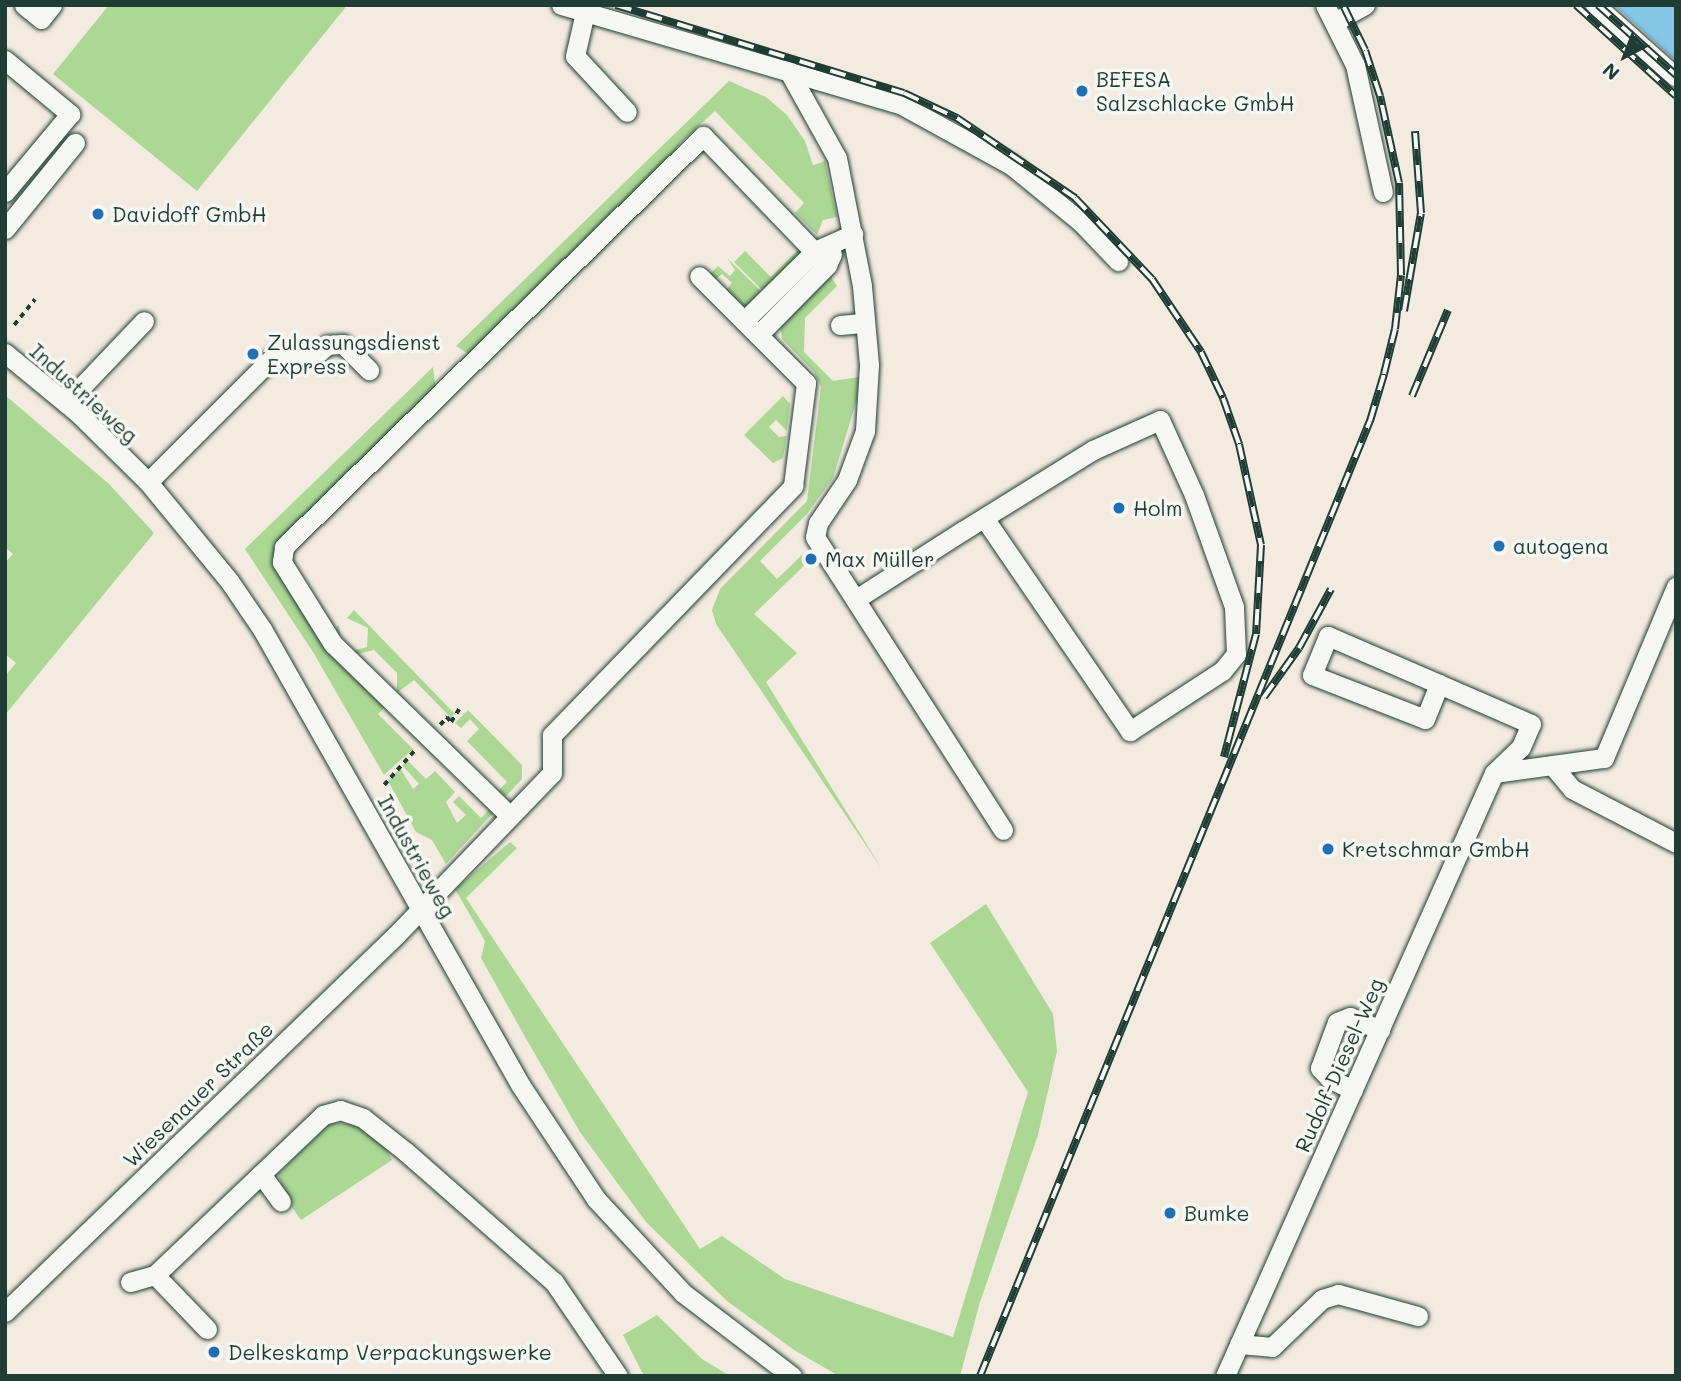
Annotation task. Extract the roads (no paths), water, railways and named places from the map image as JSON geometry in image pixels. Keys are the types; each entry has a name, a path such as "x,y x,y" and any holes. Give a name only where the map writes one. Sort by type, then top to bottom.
{"street":[{"path":"24,5 41,19 52,5"},
{"path":"561,5 900,104 979,144 1050,195 1118,261"},
{"path":"1365,5 1330,13 1355,65 1383,192"},
{"path":"1595,5 1676,77"},
{"path":"585,12 575,56 627,111"},
{"path":"5,60 70,114 5,192"},
{"path":"788,70 837,158 845,237 865,323 869,365 865,430 846,480 818,523 819,550 856,599 1003,830"},
{"path":"510,816 334,644 282,562 284,547 703,136 821,258"},
{"path":"5,229 75,143"},
{"path":"699,276 751,328 845,237"},
{"path":"66,403 144,321"},
{"path":"841,325 865,323"},
{"name":"Wiesenauer Straße","path":"5,1312 421,908 552,773 552,735 793,486 806,383 751,328"},
{"path":"148,482 278,352 319,352 327,345 343,344 369,370"},
{"name":"Industrieweg","path":"5,353 66,403 148,482 201,542 262,629 521,1086 596,1199 683,1293 792,1376"},
{"path":"856,599 984,518 1093,450 1160,420 1194,495 1234,607 1236,654 1222,671 1130,731 984,518"},
{"path":"1494,773 1604,758 1676,587"},
{"path":"1439,684 1425,719 1312,675 1328,636 1439,684 1531,724 1521,747 1494,773"},
{"path":"1552,765 1572,789 1676,843"},
{"name":"Rudolf-Diesel-Weg","path":"1225,1376 1494,773"},
{"path":"1353,1090 1330,1079 1320,1068 1337,1022 1350,1017 1380,1030"},
{"path":"130,1282 155,1275 323,1115 340,1110 363,1118 554,1282 618,1376"},
{"path":"261,1174 281,1202"},
{"path":"155,1275 207,1329"},
{"path":"1239,1344 1272,1347 1322,1299 1338,1294 1418,1316"}],"water":[{"path":"1614,5 1676,5 1676,61"}],"railway":[{"path":"616,5 904,93 957,118 1075,198 1152,279 1201,352 1223,398 1239,444 1261,545 1256,634 1224,757"},
{"path":"980,1376 1370,421 1384,374 1395,329 1401,275 1399,183 1380,96 1365,50 1343,5"},
{"path":"1576,5 1676,96"},
{"path":"1598,5 1676,75"},
{"path":"1404,311 1421,213 1415,131"},
{"path":"1412,396 1448,310"},
{"path":"1264,697 1299,648 1331,589"}],"place":[{"name":"BEFESA Salzschlacke GmbH","path":"1082,91"},
{"name":"Davidoff GmbH","path":"98,214"},
{"name":"Zulassungsdienst Express","path":"253,354"},
{"name":"Holm","path":"1119,508"},
{"name":"autogena","path":"1499,546"},
{"name":"Max Müller","path":"811,559"},
{"name":"Kretschmar GmbH","path":"1328,849"},
{"name":"Bumke","path":"1170,1213"},
{"name":"Delkeskamp Verpackungswerke","path":"214,1352"}]}
